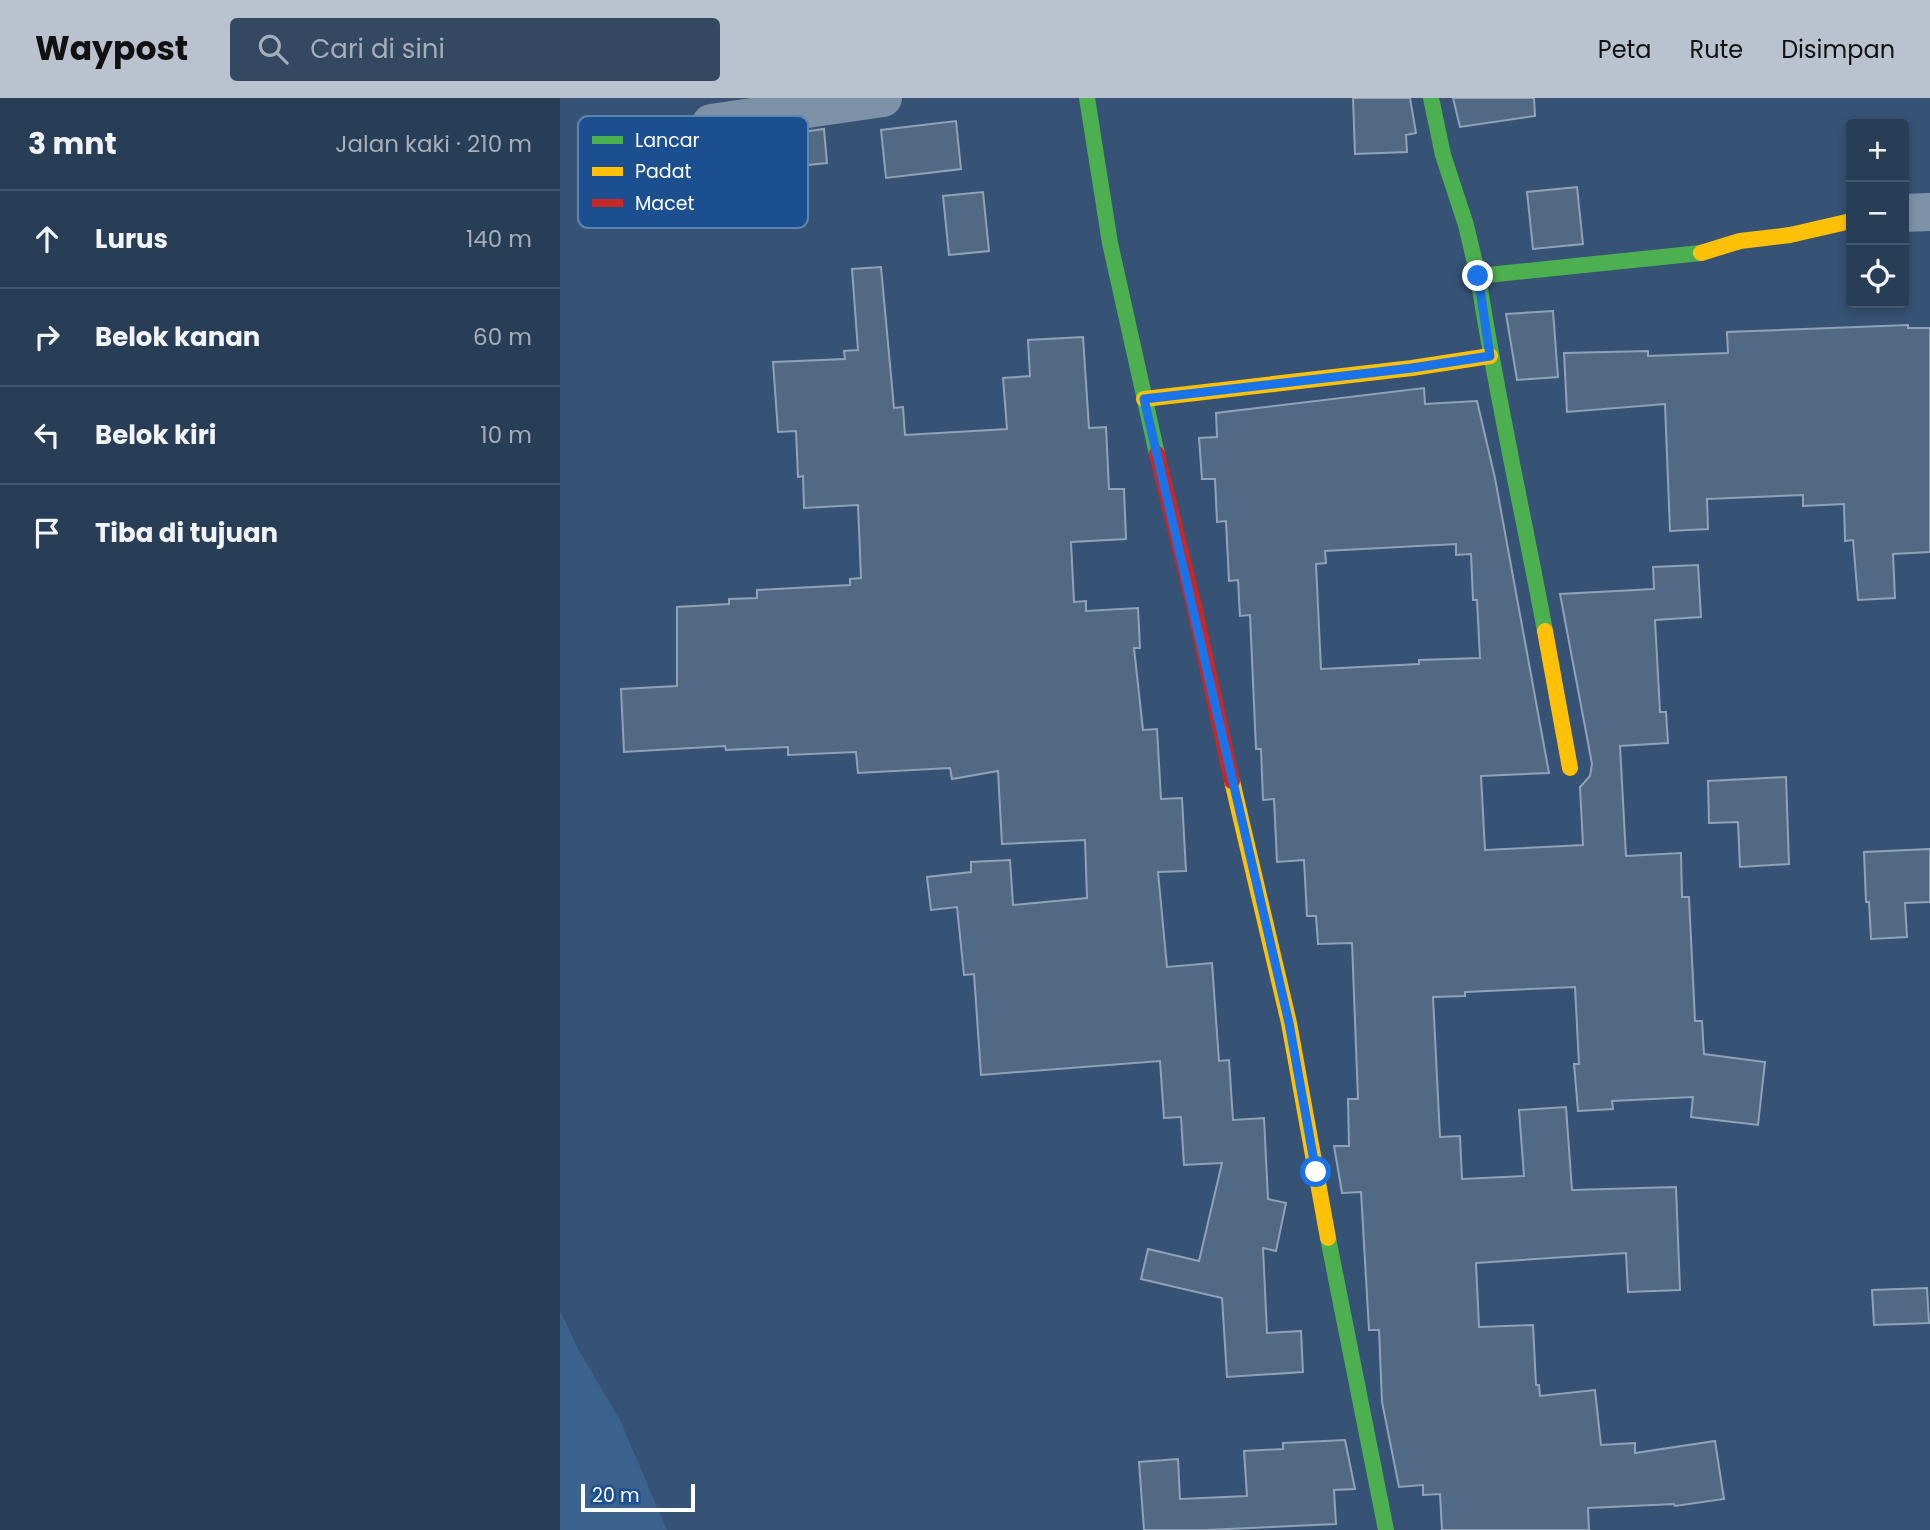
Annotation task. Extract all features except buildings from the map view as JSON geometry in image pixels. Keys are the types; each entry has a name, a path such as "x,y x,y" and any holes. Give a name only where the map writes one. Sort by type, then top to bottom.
{"street":[{"path":"759,116 883,98"},
{"path":"1087,98 1110,243 1144,399 1289,1023 1346,1333 1386,1530"},
{"path":"1431,98 1443,155 1466,225 1478,276 1490,356 1516,474 1570,768"},
{"path":"1909,213 1930,212"},
{"path":"1478,276 1696,255 1740,241 1790,235 1846,222"},
{"path":"1144,399 1412,368 1490,356"}],"water":[{"path":"560,1310 578,1349 620,1420 667,1530 560,1530"}],"traffic: fast":[{"path":"1087,98 1110,243 1157,454"},
{"path":"1431,98 1443,155 1466,225 1478,276 1701,253"},
{"path":"1478,276 1545,631"},
{"path":"1328,1238 1386,1530"}],"traffic: slow":[{"path":"1701,253 1740,241 1790,235 1846,222"},
{"path":"1144,399 1412,368 1490,356"},
{"path":"1545,631 1570,768"},
{"path":"1232,781 1289,1023 1328,1238"}],"traffic: jam":[{"path":"1157,454 1232,781"}],"route":[{"path":"1316,1172 1289,1023 1259,888 1144,399 1412,368 1490,356 1478,276"}]}
